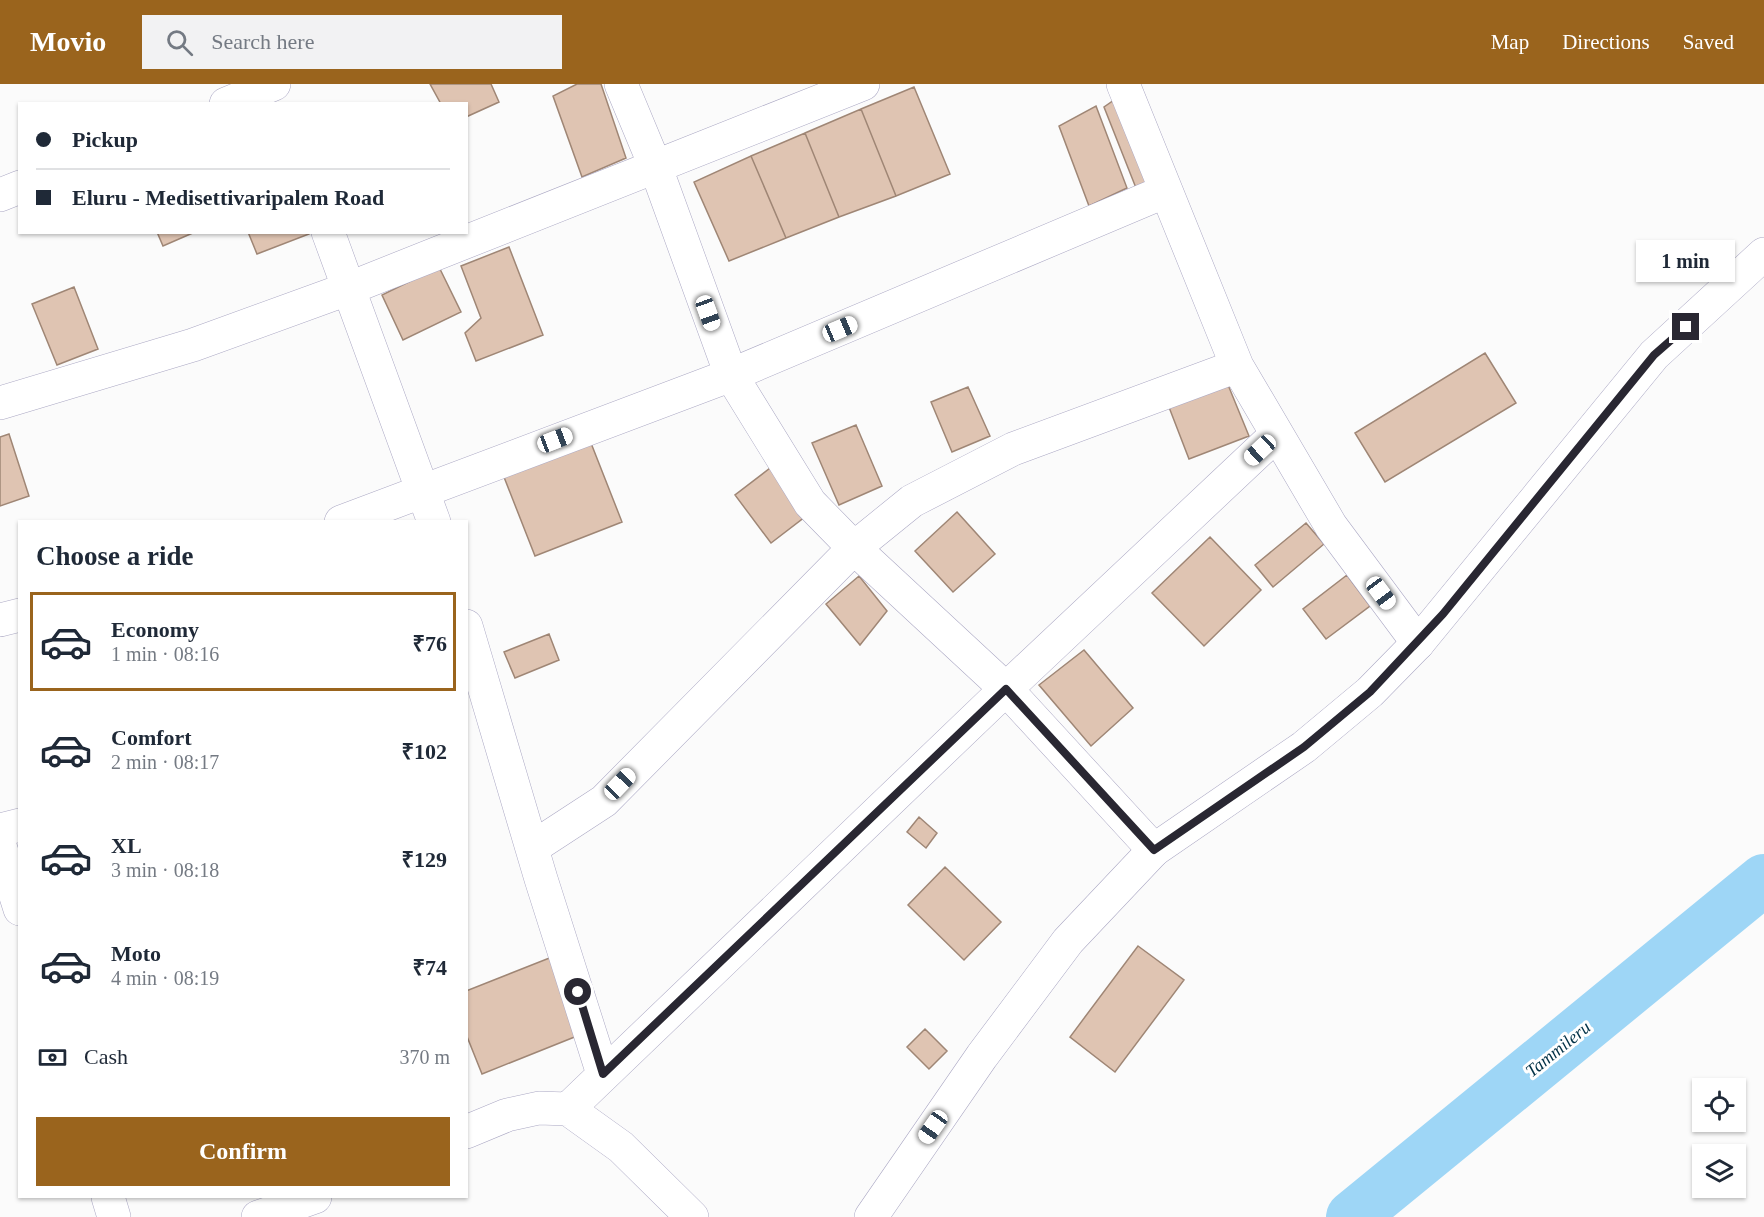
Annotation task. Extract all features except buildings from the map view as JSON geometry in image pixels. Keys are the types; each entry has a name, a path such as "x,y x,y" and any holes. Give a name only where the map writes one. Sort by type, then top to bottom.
{"street":[{"path":"621,84 656,168 731,375 810,503 854,548 1006,689 1154,850"},
{"path":"0,403 194,345 350,288 863,84"},
{"path":"1123,84 1237,366 1331,526 1418,643"},
{"path":"232,102 272,89"},
{"path":"0,195 18,188"},
{"path":"346,520 423,489 731,375 1166,191"},
{"path":"329,234 433,520"},
{"path":"871,1217 982,1056 1068,941 1154,850 1304,747 1370,692 1418,643 1654,355 1764,254"},
{"path":"532,848 604,801 854,548 912,501 1013,449 1237,366"},
{"path":"568,1108 1006,689 1277,435"},
{"path":"0,620 18,616"},
{"path":"468,639 475,683 532,848 603,1074"},
{"path":"0,830 18,826"},
{"path":"0,846 18,903"},
{"path":"468,1131 507,1115 539,1108 568,1108 621,1147 692,1217"},
{"path":"108,1198 114,1217"},
{"path":"258,1217 312,1198"}],"waterway":[{"name":"Tammileru","path":"1352,1217 1764,880"}],"route":[{"path":"578,992 603,1074 1006,689 1154,850 1304,747 1370,692 1443,614 1654,355 1686,327"}]}
